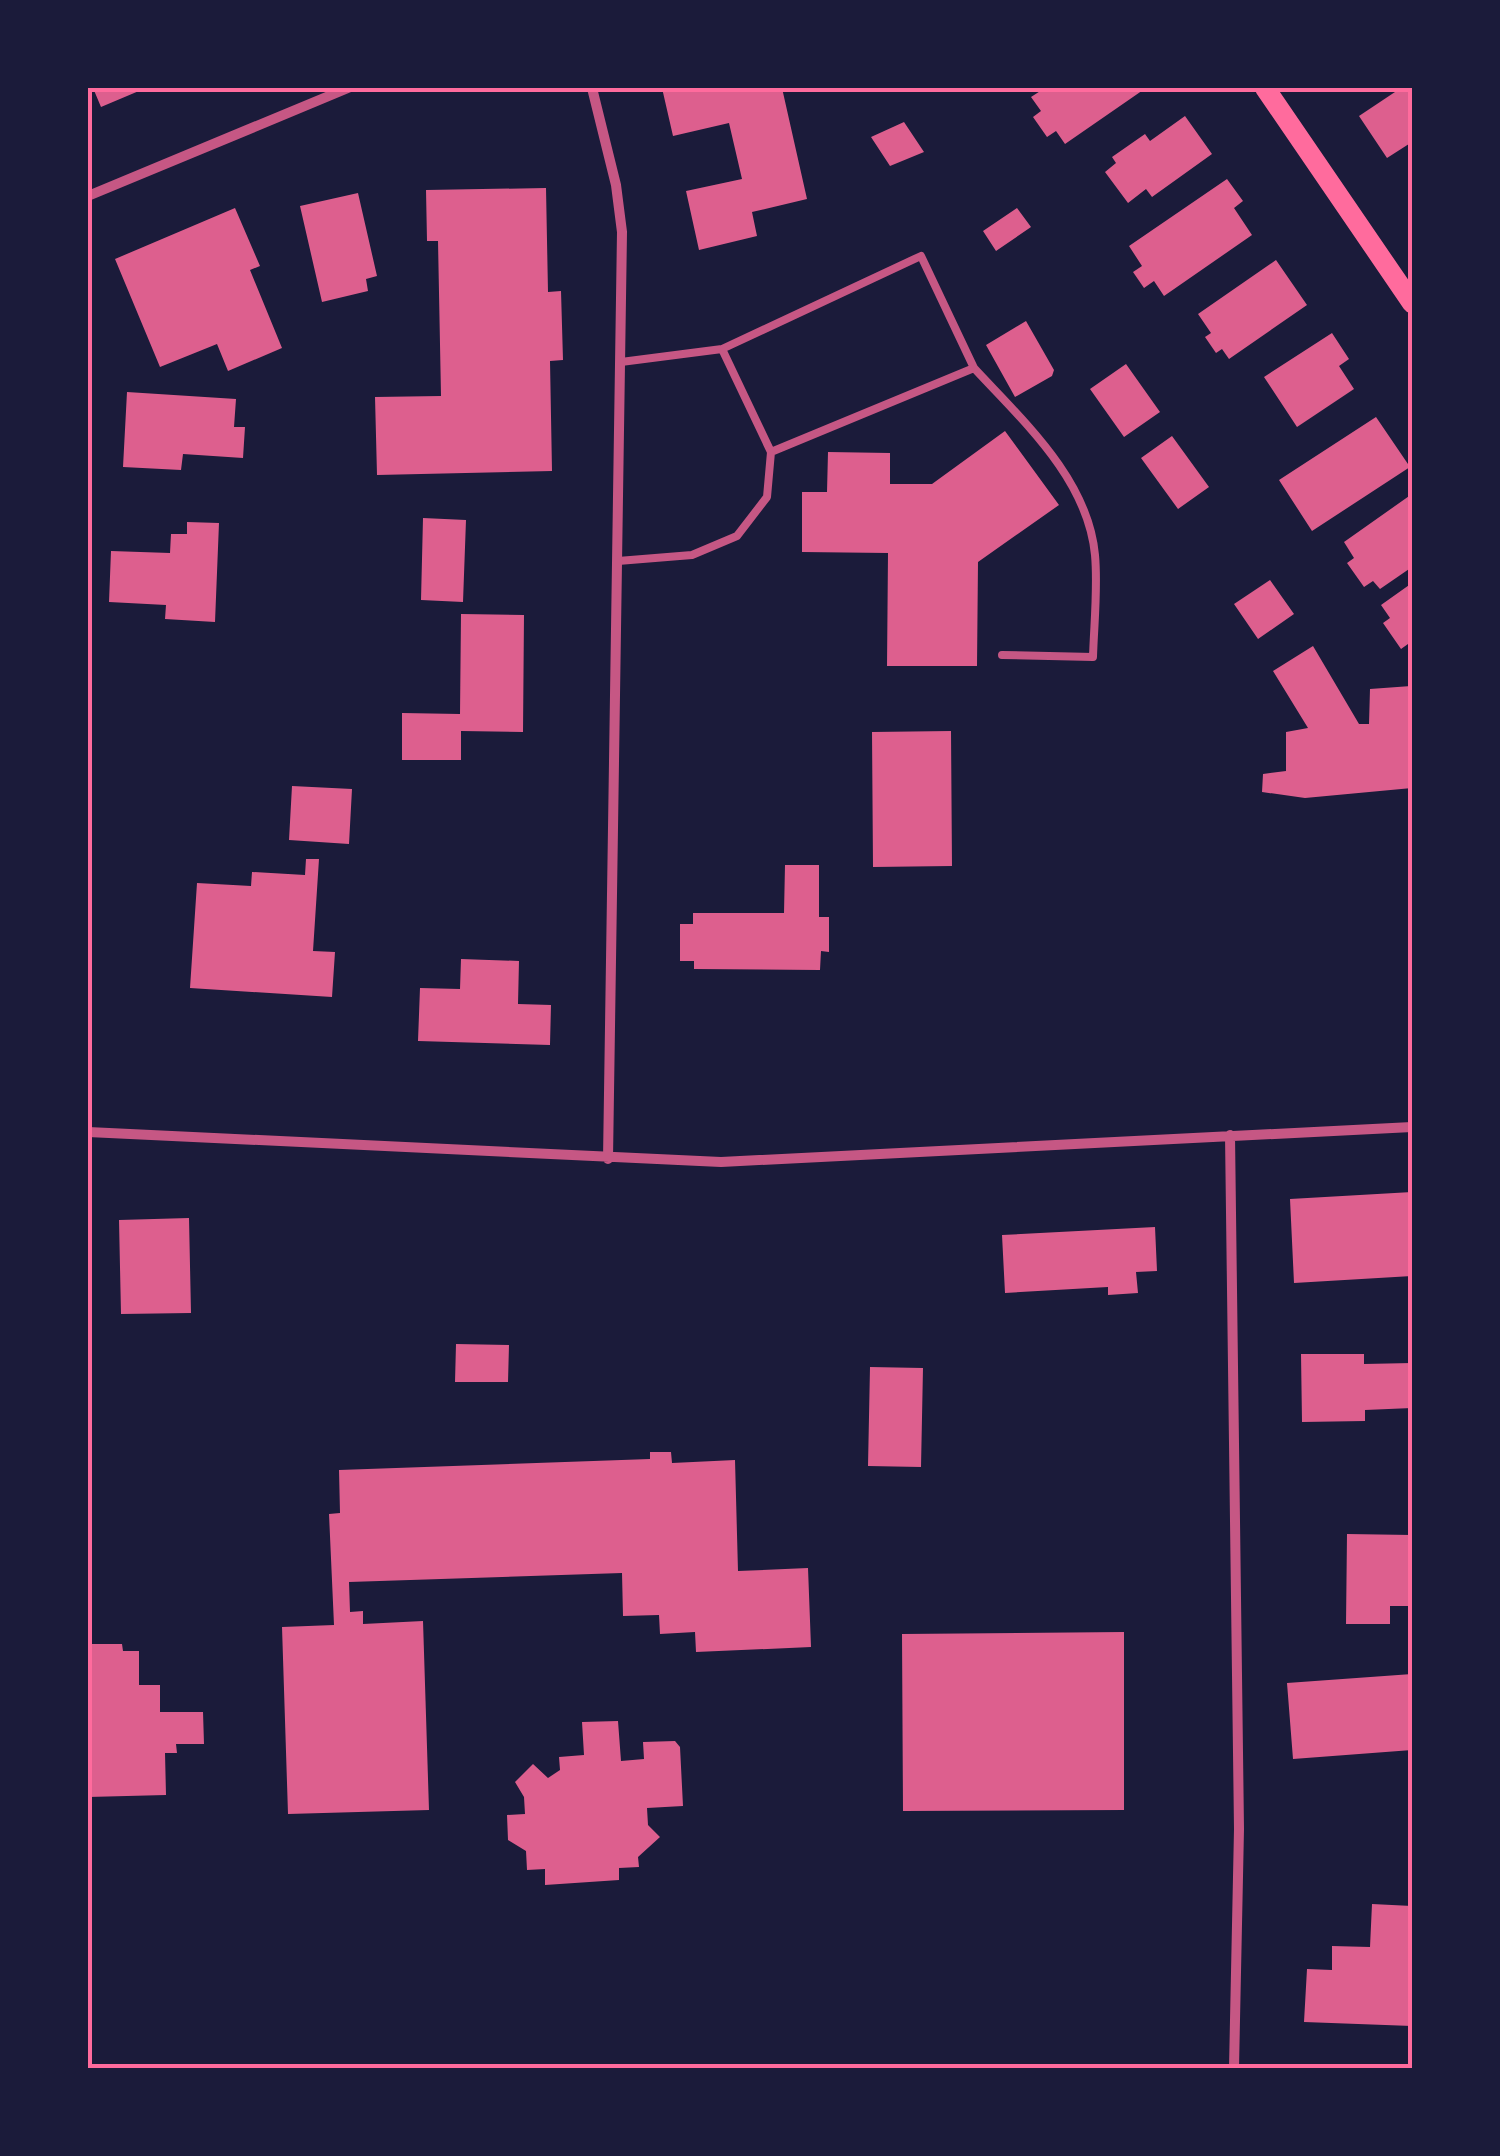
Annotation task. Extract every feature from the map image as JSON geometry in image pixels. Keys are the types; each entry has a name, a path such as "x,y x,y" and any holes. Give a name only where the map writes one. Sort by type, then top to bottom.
{"main road":[{"path":"1265,88 1412,303"}],"street":[{"path":"88,196 330,91 348,88"},
{"path":"592,88 621,210 608,1158"},
{"path":"88,1132 608,1158 771,1160 1412,1127"},
{"path":"1230,1135 1239,1830 1234,2068"}],"lane":[{"path":"621,362 722,348 921,256 974,368 1032,430 1076,490 1095,552 1093,657 1002,655"},
{"path":"618,561 692,555 737,536 767,498 771,452 722,348"},
{"path":"771,452 974,368"}],"building":[{"path":"93,88 146,88 101,107"},
{"path":"662,88 782,88 807,199 752,212 757,236 699,250 686,191 742,179 729,123 673,136"},
{"path":"1045,88 1146,88 1065,144 1056,131 1047,137 1033,117 1041,111 1031,97"},
{"path":"1401,88 1412,88 1412,142 1387,158 1359,116"},
{"path":"1185,116 1212,154 1152,197 1146,189 1128,203 1105,172 1116,163 1112,157 1145,134 1150,141"},
{"path":"904,122 924,152 890,166 871,137"},
{"path":"1227,179 1243,201 1234,208 1252,235 1164,296 1154,281 1144,288 1133,272 1142,266 1129,246"},
{"path":"546,188 548,292 561,291 563,360 550,361 552,471 377,475 375,397 441,396 438,241 427,241 426,190"},
{"path":"358,193 377,276 366,279 368,291 322,302 300,206"},
{"path":"235,208 260,266 250,270 282,348 228,371 217,344 160,367 115,259"},
{"path":"1017,208 1031,227 996,251 983,231"},
{"path":"1276,260 1307,305 1229,359 1222,349 1216,353 1205,337 1211,333 1198,314"},
{"path":"1026,321 1054,370 1052,376 1015,397 986,345"},
{"path":"1332,333 1349,359 1339,366 1354,389 1297,427 1264,377"},
{"path":"1126,364 1160,412 1124,437 1090,389"},
{"path":"127,392 236,399 234,427 245,427 243,458 183,454 181,470 123,467"},
{"path":"1376,417 1410,467 1312,531 1279,480"},
{"path":"1005,431 1059,505 978,562 977,666 887,666 888,553 802,552 802,492 827,492 828,452 890,453 890,484 932,484"},
{"path":"1172,436 1209,487 1178,509 1141,458"},
{"path":"1412,494 1412,567 1380,589 1373,581 1364,587 1347,563 1354,558 1344,542"},
{"path":"423,518 466,520 463,602 421,600"},
{"path":"187,522 219,523 215,622 165,619 166,605 109,602 111,551 170,553 171,534 187,534"},
{"path":"1270,580 1294,614 1258,639 1234,604"},
{"path":"1412,583 1412,650 1408,644 1401,649 1383,623 1390,618 1381,605"},
{"path":"461,614 524,615 523,732 461,731 461,760 402,760 402,713 460,714"},
{"path":"1313,646 1359,724 1369,724 1370,689 1411,686 1412,788 1305,798 1262,792 1263,774 1286,771 1286,732 1308,728 1273,671"},
{"path":"951,731 952,866 873,867 872,732"},
{"path":"292,786 352,789 349,844 289,840"},
{"path":"306,859 319,859 313,951 335,952 332,997 190,988 197,883 251,886 252,872 305,875"},
{"path":"785,865 819,865 819,917 829,917 829,952 821,951 820,970 694,969 694,961 680,961 680,924 693,924 693,913 784,913"},
{"path":"461,959 519,961 518,1004 551,1005 550,1045 418,1041 420,988 460,989"},
{"path":"1412,1192 1412,1276 1294,1283 1290,1199"},
{"path":"189,1218 191,1313 121,1314 119,1220"},
{"path":"1155,1227 1157,1271 1136,1272 1138,1293 1108,1295 1108,1287 1005,1293 1002,1235"},
{"path":"456,1344 509,1345 508,1382 455,1382"},
{"path":"1301,1354 1364,1354 1364,1364 1412,1363 1412,1408 1365,1410 1365,1421 1302,1422"},
{"path":"870,1367 923,1368 921,1467 868,1466"},
{"path":"650,1452 671,1452 672,1463 735,1460 738,1571 808,1568 811,1647 696,1652 695,1632 660,1634 659,1615 623,1616 622,1573 349,1582 350,1612 363,1611 363,1624 423,1621 429,1810 288,1814 282,1627 334,1625 329,1514 340,1513 339,1470 650,1459"},
{"path":"1347,1534 1412,1535 1412,1606 1390,1606 1390,1624 1346,1624"},
{"path":"1124,1632 1124,1810 903,1811 902,1634"},
{"path":"88,1644 122,1644 123,1651 139,1651 139,1685 160,1685 160,1712 203,1712 204,1744 176,1744 177,1753 165,1753 166,1795 88,1797"},
{"path":"1412,1674 1412,1750 1293,1759 1287,1683"},
{"path":"618,1721 621,1761 644,1759 643,1742 675,1741 680,1747 683,1806 647,1808 648,1825 660,1837 638,1857 639,1867 619,1868 619,1880 545,1885 545,1869 527,1870 526,1851 508,1840 507,1815 525,1814 524,1797 515,1782 533,1764 548,1778 560,1770 559,1757 584,1755 582,1722"},
{"path":"1372,1904 1412,1906 1412,2026 1304,2022 1307,1969 1332,1970 1332,1946 1370,1947"}]}
